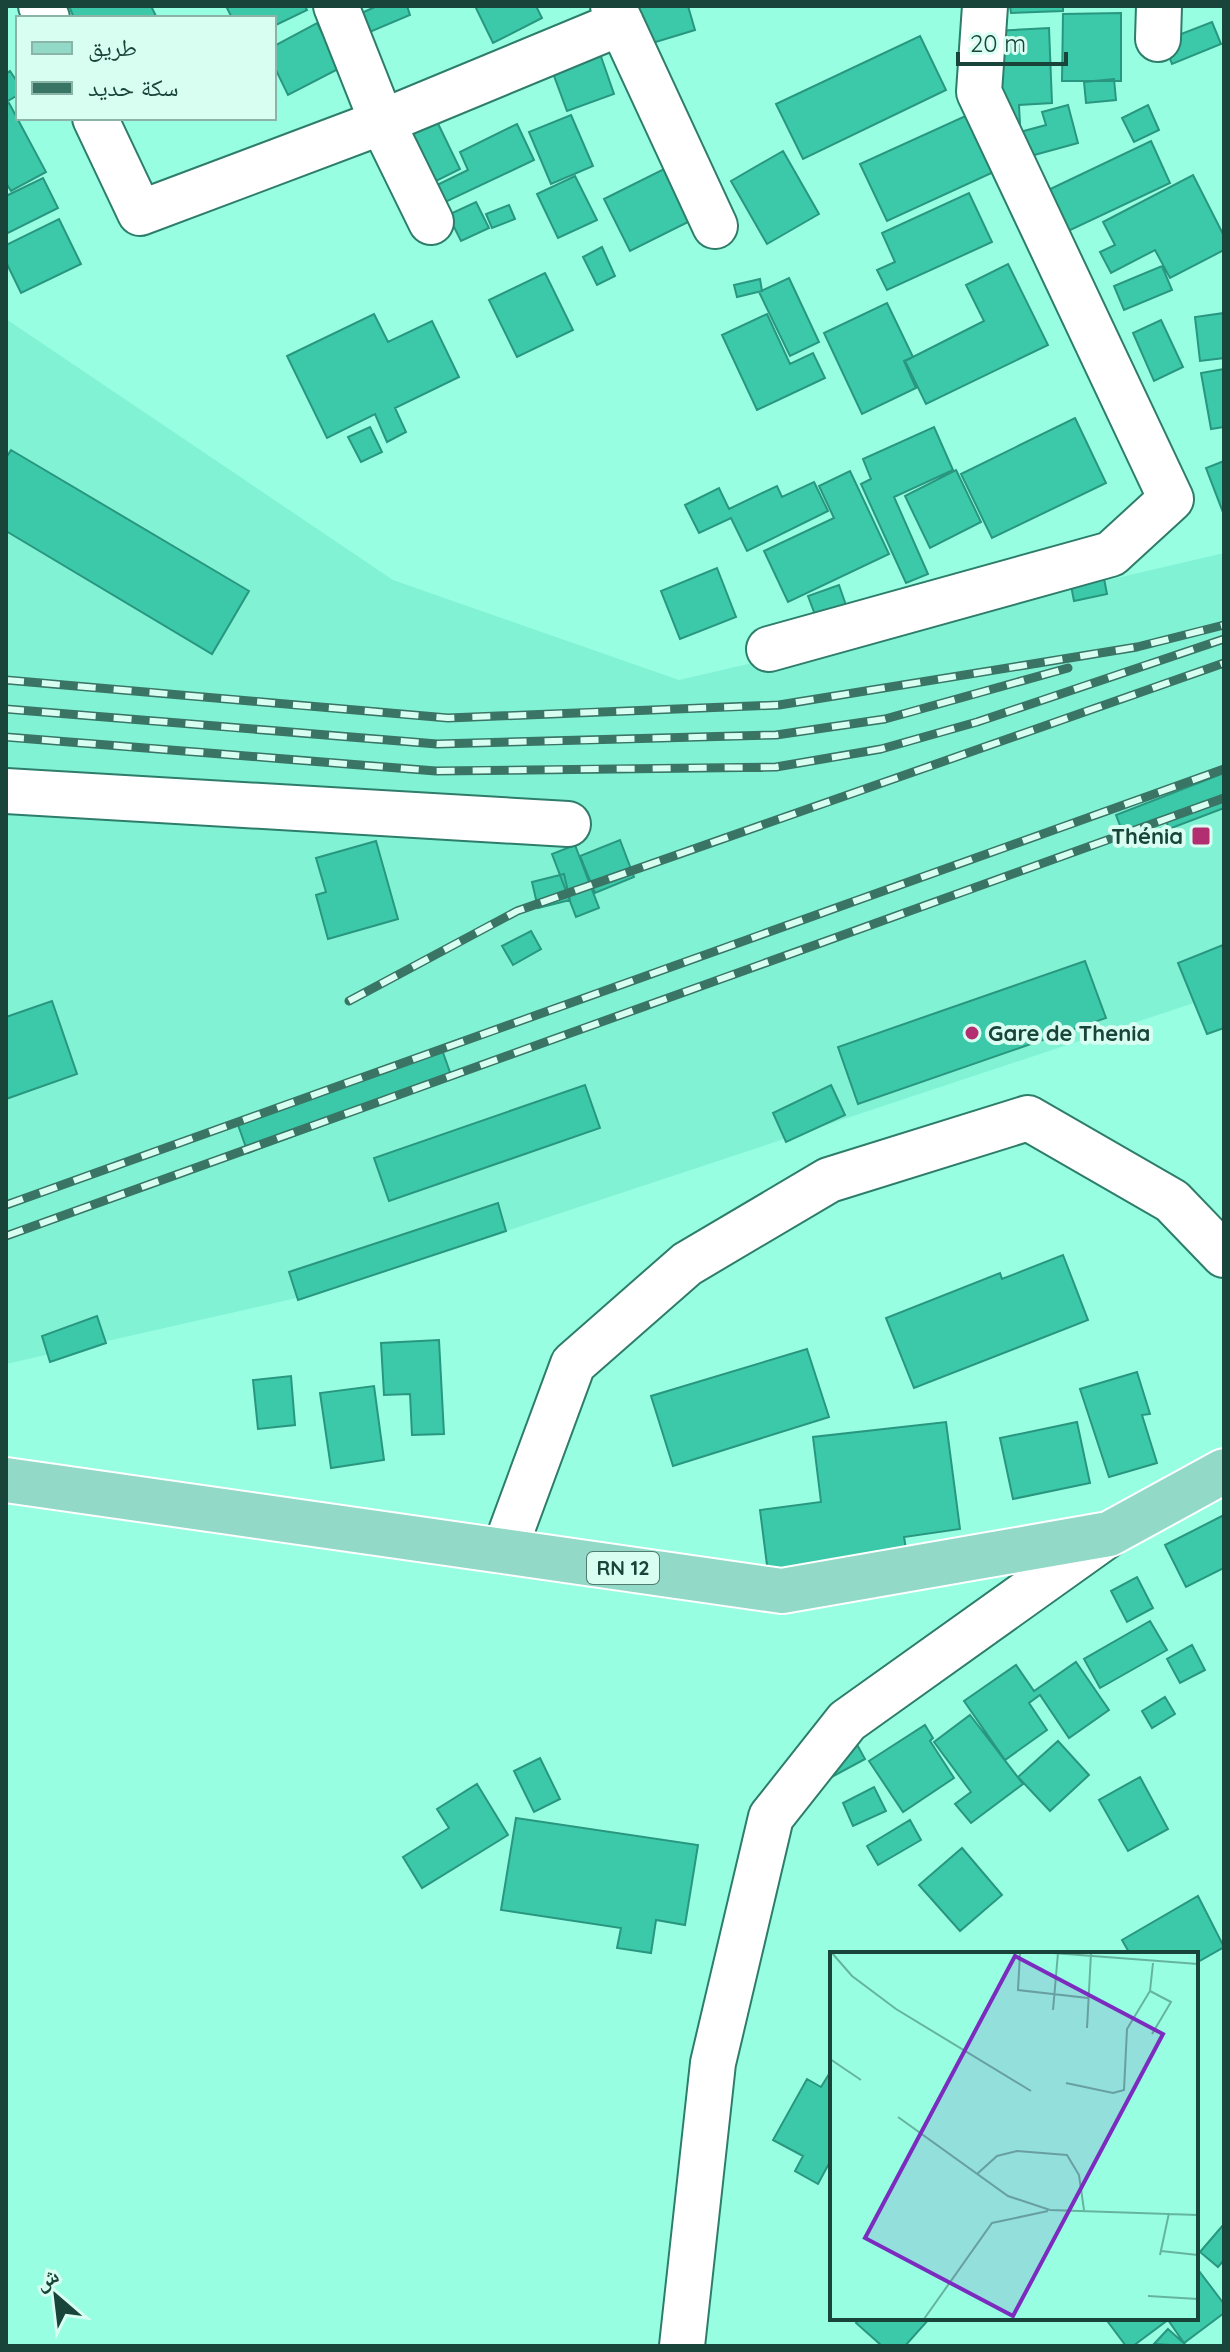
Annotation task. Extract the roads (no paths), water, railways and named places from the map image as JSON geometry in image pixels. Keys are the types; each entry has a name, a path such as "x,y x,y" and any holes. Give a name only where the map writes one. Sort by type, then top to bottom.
{"main road":[{"name":"RN 12","path":"6,1480 782,1591 1109,1534 1224,1471"}],"street":[{"path":"336,6 382,122 431,222"},
{"path":"769,649 1111,554 1171,499 979,92 985,6"},
{"path":"96,120 140,213 382,122 617,14 715,226"},
{"path":"6,791 568,824"},
{"path":"504,1551 573,1364 687,1264 829,1180 1028,1118 1172,1201 1224,1255"},
{"path":"682,2346 713,2063 771,1817 847,1721 1109,1534"}],"railway":[{"path":"6,680 448,718 779,705 1137,647 1224,625"},
{"path":"6,737 436,771 776,767 881,749 977,722 1224,639"},
{"path":"349,1001 517,911 1224,663"},
{"path":"6,709 437,744 776,735 885,719 1068,668"},
{"path":"6,1205 1224,769"},
{"path":"6,1236 1224,798"}],"place":[{"name":"Thénia","path":"1201,836"},
{"name":"Gare de Thenia","path":"972,1033"}]}
